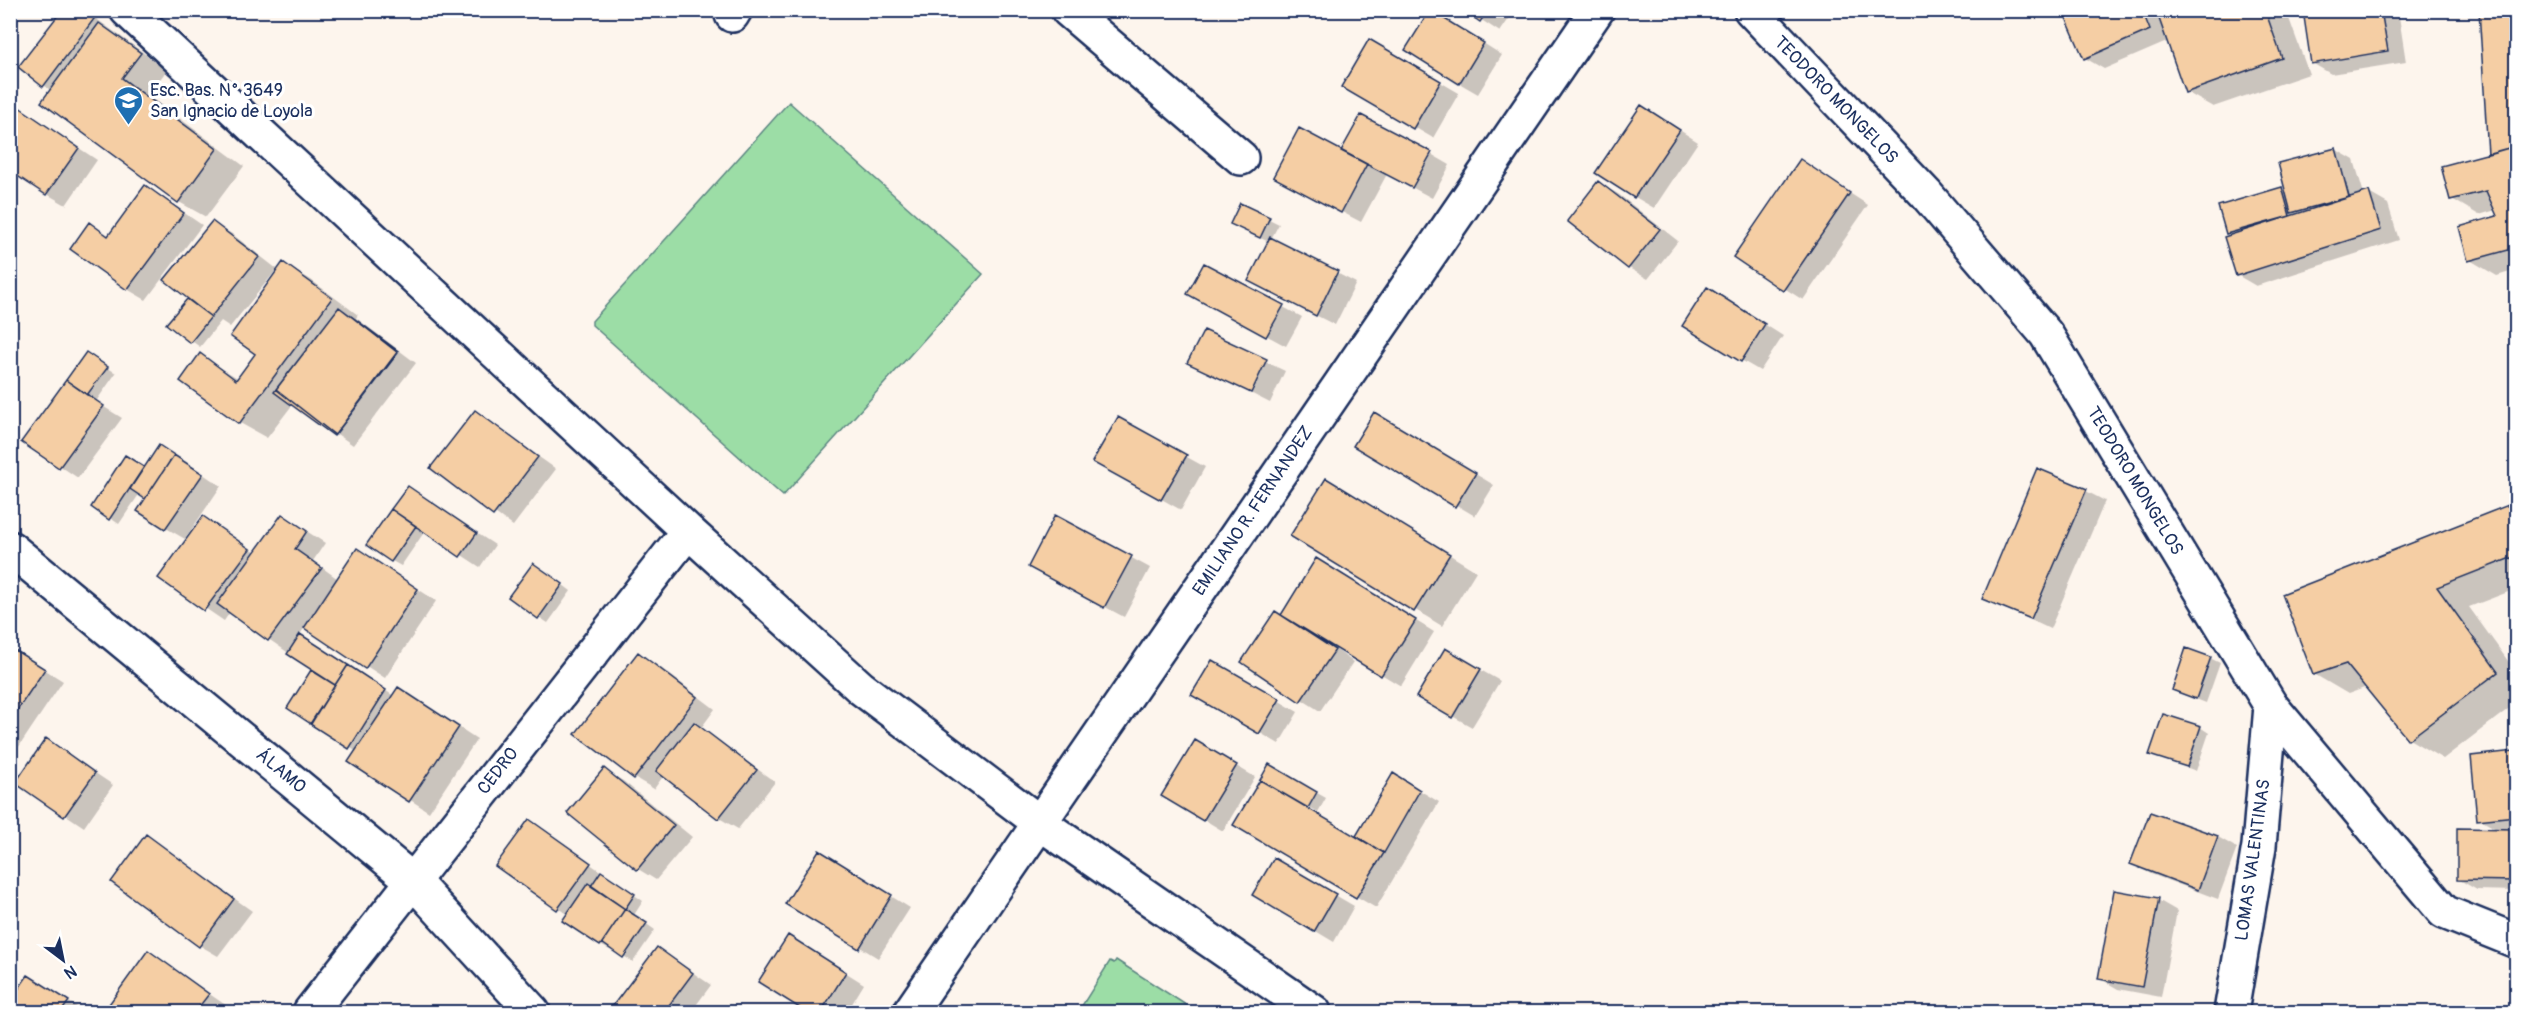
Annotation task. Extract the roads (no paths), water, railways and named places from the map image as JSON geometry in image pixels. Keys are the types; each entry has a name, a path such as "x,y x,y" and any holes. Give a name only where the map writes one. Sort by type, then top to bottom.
{"street":[{"path":"127,10 688,531 861,688 1040,823 1314,1012"},
{"path":"1068,10 1241,158"},
{"name":"EMILIANO R. FERNANDEZ","path":"910,1012 1597,10"},
{"name":"TEODORO MONGELOS","path":"1751,10 1926,194 2046,334 2271,706 2444,912 2517,941"},
{"name":"CEDRO","path":"310,1012 412,879 688,531"},
{"name":"ÁLAMO","path":"10,548 412,879 533,1012"},
{"name":"LOMAS VALENTINAS","path":"2231,1012 2259,846 2271,706"}],"place":[{"name":"Esc. Bas. N° 3649 San Ignacio de Loyola","path":"129,126"}]}
